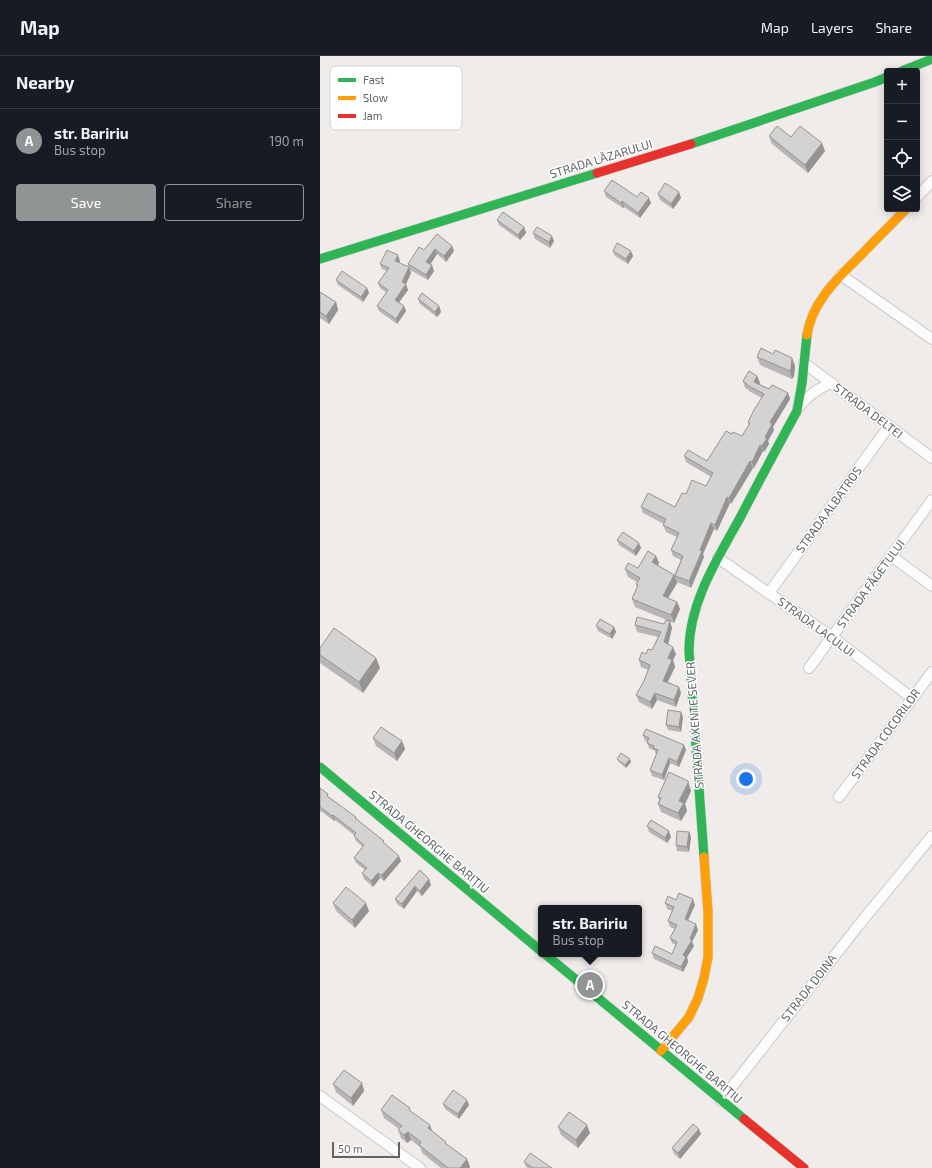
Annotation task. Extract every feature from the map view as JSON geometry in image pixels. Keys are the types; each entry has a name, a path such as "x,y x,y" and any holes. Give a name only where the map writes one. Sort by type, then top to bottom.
{"street":[{"path":"910,68 932,59"},
{"name":"STRADA LĂZARULUI","path":"320,259 709,138 884,78"},
{"path":"920,194 932,181"},
{"name":"STRADA AXENTE SEVER","path":"797,411 808,328 814,312 823,296 841,275 903,212"},
{"path":"841,275 932,339"},
{"name":"STRADA DELTEI","path":"804,363 932,458"},
{"name":"STRADA AXENTE SEVER","path":"661,1050 689,1017 698,998 708,957 708,912 689,651 690,632 694,614 718,558 797,411 811,394 820,387 831,383"},
{"name":"STRADA ALBATROS","path":"769,594 889,426"},
{"name":"STRADA FĂGETULUI","path":"809,668 932,500"},
{"path":"891,556 932,586"},
{"name":"STRADA LACULUI","path":"718,558 832,637 912,698"},
{"name":"STRADA COCORILOR","path":"839,797 932,672"},
{"name":"STRADA GHEORGHE BARIȚIU","path":"320,767 538,949"},
{"name":"STRADA DOINA","path":"721,1101 858,926 932,836"},
{"name":"STRADA GHEORGHE BARIȚIU","path":"549,957 721,1101 804,1168"},
{"path":"320,1096 420,1168"}],"building":[{"path":"777,126 791,137 800,126 822,143 805,165 769,136"},
{"path":"612,180 637,197 641,192 649,198 638,213 622,201 621,203 604,191"},
{"path":"665,183 679,192 671,204 658,194"},
{"path":"503,212 524,227 518,235 497,220"},
{"path":"537,227 552,236 549,242 533,233"},
{"path":"437,234 452,246 444,256 435,249 426,262 432,265 426,275 408,264 419,247 424,250"},
{"path":"617,243 631,251 626,259 613,251"},
{"path":"387,250 398,255 395,261 409,267 402,282 406,284 395,300 404,306 396,319 377,306 388,290 378,283 389,268 380,264"},
{"path":"342,271 367,288 361,297 336,280"},
{"path":"320,292 336,302 326,316 320,312"},
{"path":"422,293 439,306 435,312 418,299"},
{"path":"761,348 773,354 775,350 792,358 790,371 757,357"},
{"path":"749,371 757,376 754,382 769,389 772,385 788,393 770,422 772,424 765,437 767,438 762,446 760,445 752,462 750,461 729,498 727,497 715,525 711,523 700,550 702,551 689,581 675,576 683,556 671,550 679,533 663,525 666,519 641,507 648,493 675,507 682,493 686,494 692,480 706,486 713,473 684,456 688,450 707,461 726,431 742,436 750,423 748,422 754,410 764,394 747,385 743,381"},
{"path":"623,532 639,543 634,551 617,540"},
{"path":"648,551 656,556 652,562 674,575 663,596 677,602 671,615 632,599 638,585 636,584 640,578 625,569 628,563 638,568"},
{"path":"637,617 664,624 666,620 670,621 664,642 673,647 668,658 672,660 663,681 679,687 674,700 655,693 650,702 636,695 644,681 650,665 639,660 642,652 646,654 648,649 652,650 661,632 635,625"},
{"path":"600,619 614,627 610,634 596,626"},
{"path":"334,628 376,658 359,682 320,655 320,648"},
{"path":"668,710 681,712 679,727 666,725"},
{"path":"381,727 402,741 394,753 373,738"},
{"path":"646,729 684,745 677,762 669,758 662,775 650,770 658,750 653,748 654,746 647,743 649,738 643,735"},
{"path":"621,753 630,759 625,765 617,759"},
{"path":"669,772 688,781 679,801 684,803 678,813 658,804 661,798 658,797"},
{"path":"320,788 328,794 327,796 356,817 355,818 384,841 383,842 399,856 382,875 378,873 371,881 362,873 367,868 354,858 364,845 354,836 356,833 320,807"},
{"path":"651,820 669,831 665,838 647,826"},
{"path":"677,831 689,832 687,847 676,845"},
{"path":"420,870 429,879 420,891 415,886 402,904 395,899"},
{"path":"346,887 366,903 352,920 333,903"},
{"path":"679,893 693,899 685,919 696,924 690,939 692,940 683,955 686,957 681,967 652,953 655,946 672,954 677,942 670,938 677,925 668,921 674,907 665,903 668,896 676,900"},
{"path":"344,1070 362,1083 351,1098 333,1084"},
{"path":"453,1090 467,1100 458,1114 443,1104"},
{"path":"392,1095 410,1108 409,1110 430,1125 428,1128 446,1142 445,1143 467,1159 460,1168 448,1168 419,1145 421,1142 408,1132 404,1135 398,1130 402,1126 381,1110"},
{"path":"569,1112 587,1125 576,1140 558,1127"},
{"path":"693,1124 699,1129 678,1153 672,1148"},
{"path":"530,1153 552,1168 533,1168 524,1162"}],"traffic: fast":[{"path":"910,68 932,59"},
{"path":"691,144 884,78"},
{"path":"320,259 597,173"},
{"path":"704,857 689,651 690,633 699,598 714,564 797,411 802,383 807,335"},
{"path":"320,767 538,949"},
{"path":"549,957 744,1119"}],"traffic: slow":[{"path":"807,335 814,311 828,290 903,212"},
{"path":"661,1051 689,1017 698,998 704,978 708,957 708,912 704,857"}],"traffic: jam":[{"path":"597,173 691,144"},
{"path":"744,1119 804,1168"}],"place":[{"name":"str. Baririu","path":"590,985"}]}
